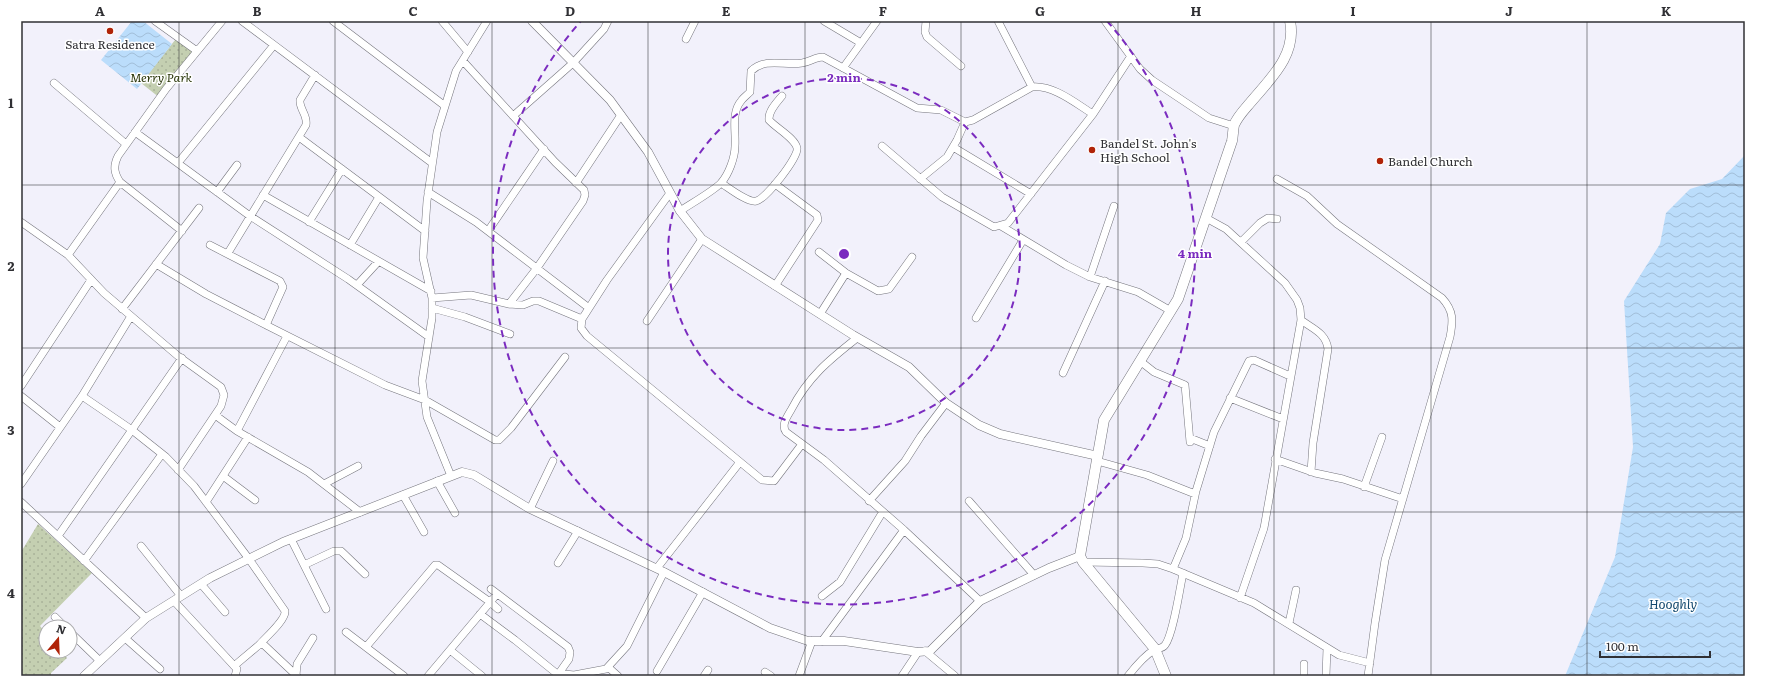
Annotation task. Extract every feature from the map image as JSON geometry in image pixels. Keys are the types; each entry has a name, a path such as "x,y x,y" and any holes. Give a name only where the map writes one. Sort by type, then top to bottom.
{"main road":[{"path":"1166,676 1155,649 1081,559 1104,420 1178,300 1232,140 1234,126 1240,114 1278,70 1285,59 1290,47 1290,21"}],"street":[{"path":"155,21 197,51"},
{"path":"182,231 120,182 116,176 114,165 126,144 166,89 222,21"},
{"path":"242,21 432,163"},
{"path":"333,21 445,106"},
{"path":"442,21 468,52"},
{"path":"451,476 427,417 422,381 432,308 431,295 423,258 428,192 437,132 456,71 487,21"},
{"path":"532,21 610,100 648,152 680,211 702,239 857,338 909,367 946,403 978,425 1000,434 1097,459 1147,475 1195,494"},
{"path":"513,116 573,63 604,29 608,21"},
{"path":"686,40 695,21"},
{"path":"824,21 861,43"},
{"path":"843,68 877,21"},
{"path":"926,21 925,32 927,37 961,66"},
{"path":"998,21 1032,87"},
{"path":"1105,21 1140,69 1164,90 1209,118 1234,126"},
{"path":"178,163 274,44"},
{"path":"680,211 721,183 734,156 736,147 734,124 740,101 750,92 752,81 750,77 751,71 757,66 771,62 802,63 817,56 823,56 917,108 941,110 965,122 973,120 1032,87 1051,90 1093,114"},
{"path":"882,146 942,197 984,223 994,227 1001,226 1008,223 1093,114 1131,56"},
{"path":"463,61 584,190 585,194 583,201 509,304"},
{"path":"228,253 306,125 307,118 300,104 300,100 315,75"},
{"path":"54,84 126,144"},
{"path":"721,183 755,202 760,200 775,184 796,156 797,149 795,143 769,120 772,109 782,96"},
{"path":"576,183 621,115"},
{"path":"920,179 947,157 965,122"},
{"path":"135,132 250,216 357,285 429,337"},
{"path":"299,137 425,231"},
{"path":"953,147 1031,194"},
{"path":"488,231 544,149"},
{"path":"217,192 237,165"},
{"path":"309,222 342,169"},
{"path":"1277,179 1307,196 1337,224 1442,298 1450,306 1452,313 1450,337 1385,560 1368,676"},
{"path":"68,254 120,182"},
{"path":"775,184 817,215 818,220 776,286"},
{"path":"428,192 488,231 589,308"},
{"path":"670,193 607,280 582,319 581,328 587,336 762,480 774,481 802,444"},
{"path":"263,196 350,245 431,295 471,294 509,304 522,305 533,300 539,301 582,319"},
{"path":"350,245 379,196"},
{"path":"1090,276 1114,206"},
{"path":"122,308 199,208"},
{"path":"1206,218 1226,228 1285,283 1298,300 1300,308 1300,320 1264,528 1240,598"},
{"path":"1241,242 1260,223 1268,218 1277,219"},
{"path":"21,222 68,254 91,280 131,316 182,358 221,387 224,395 221,406 178,470"},
{"path":"1001,226 1066,265 1090,276 1138,292 1171,311"},
{"path":"647,321 702,239"},
{"path":"976,318 1023,240"},
{"path":"210,245 280,281 283,287 266,326"},
{"path":"819,252 846,273 878,291 889,289 912,257"},
{"path":"357,285 378,262"},
{"path":"156,264 206,294 266,326 385,385 425,400 488,437 499,440 511,428 565,357"},
{"path":"820,314 846,273"},
{"path":"21,386 91,280"},
{"path":"1063,373 1105,281"},
{"path":"432,308 465,317 510,334"},
{"path":"21,484 82,396 131,316"},
{"path":"1300,320 1320,333 1327,340 1328,349 1313,443 1311,472"},
{"path":"237,431 287,336"},
{"path":"857,338 823,365 800,392 785,421 784,429 824,460 869,501 904,530 980,601"},
{"path":"58,536 182,358"},
{"path":"1174,570 1186,538 1195,494 1214,432 1248,361 1254,360 1290,376"},
{"path":"1140,361 1154,372 1185,385 1190,440 1210,446"},
{"path":"21,396 60,427"},
{"path":"82,396 132,430 162,454 194,486 249,559 285,611 285,614 259,644 234,666"},
{"path":"1230,398 1283,419"},
{"path":"869,501 905,461 921,436 946,403"},
{"path":"215,415 237,431 302,469 360,512"},
{"path":"206,502 248,437"},
{"path":"1364,486 1382,437"},
{"path":"84,561 162,454"},
{"path":"1275,459 1311,472 1343,479 1403,499"},
{"path":"530,509 553,461"},
{"path":"480,614 558,675 596,674 608,668 626,646 660,570 740,462"},
{"path":"324,484 358,466"},
{"path":"84,676 146,618 201,584 291,539 462,472 474,475 530,509 660,570 770,628 808,641 844,641 921,652 930,651 980,601 1034,575 1081,559 1158,564 1254,603 1340,655 1370,663"},
{"path":"223,476 255,500"},
{"path":"438,481 455,513"},
{"path":"403,495 424,532"},
{"path":"969,501 1034,575"},
{"path":"22,506 58,536 146,618"},
{"path":"822,596 840,582 882,512"},
{"path":"822,641 904,530"},
{"path":"558,562 578,531"},
{"path":"291,539 326,609"},
{"path":"141,546 177,599 237,669 235,676"},
{"path":"304,565 334,551 340,551 365,574"},
{"path":"366,646 435,565 438,565 498,609"},
{"path":"1128,676 1143,659 1155,649 1161,648 1166,644 1183,573"},
{"path":"201,584 225,612"},
{"path":"491,589 568,647 570,652 569,658 558,675"},
{"path":"1289,623 1296,590"},
{"path":"657,670 703,592"},
{"path":"428,676 497,594"},
{"path":"346,632 404,676"},
{"path":"125,638 160,669"},
{"path":"296,676 297,664 313,638"},
{"path":"78,640 100,661"},
{"path":"799,676 812,641"},
{"path":"259,644 263,644 267,647 296,676"},
{"path":"1326,676 1327,648"},
{"path":"450,650 482,676"},
{"path":"902,676 921,652"},
{"path":"921,652 955,676"},
{"path":"1304,664 1304,676"},
{"path":"608,668 618,676"},
{"path":"704,676 708,670"}],"green space":[{"name":"Merry Park","path":"179,35 198,50 160,98 141,83"},
{"path":"38,524 92,573 47,619 38,619 38,659 66,659 51,673 51,676 21,676 21,552"}],"water":[{"path":"132,21 143,21 172,44 137,89 101,60"},
{"name":"Hooghly","path":"1745,155 1745,676 1565,676 1615,557 1633,447 1624,301 1660,244 1666,213 1690,189 1722,179"}],"place":[{"name":"Satra Residence","path":"110,31"},
{"name":"Bandel St. John's High School","path":"1092,150"},
{"name":"Bandel Church","path":"1380,161"}]}
